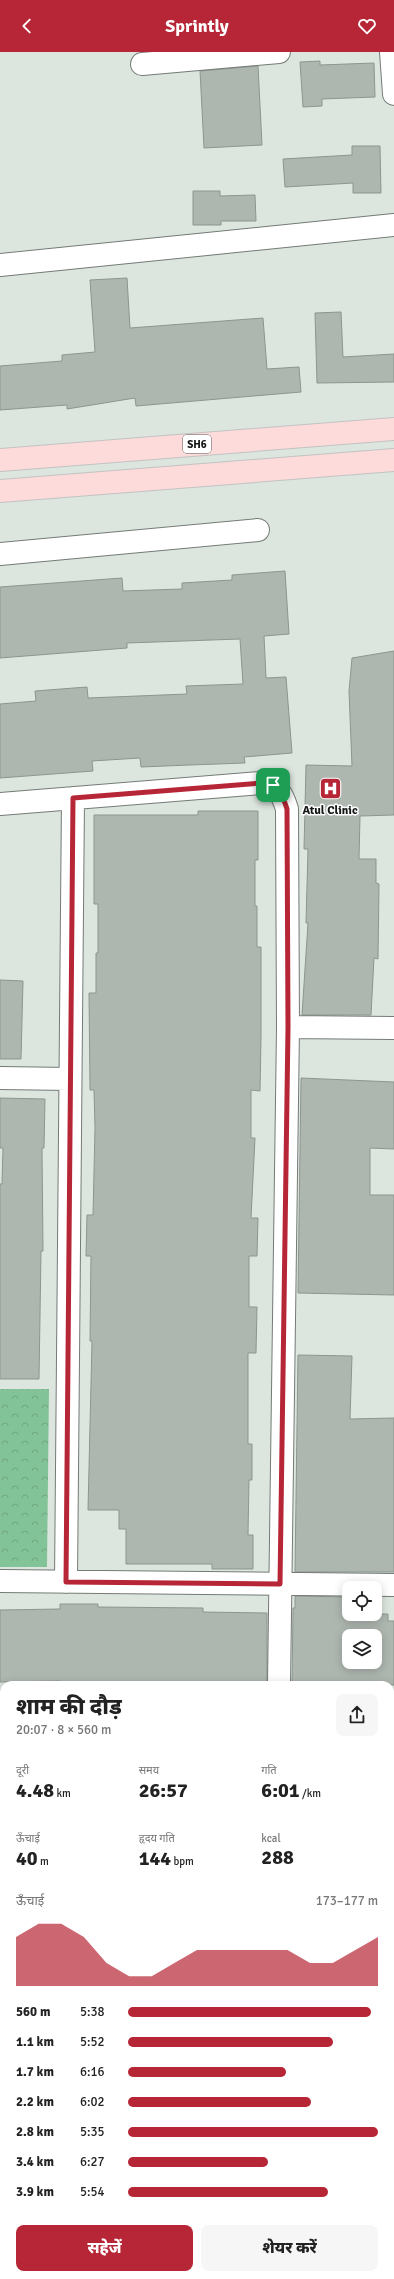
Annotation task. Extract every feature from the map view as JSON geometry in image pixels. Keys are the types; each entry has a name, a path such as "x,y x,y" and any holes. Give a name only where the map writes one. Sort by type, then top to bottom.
{"main road":[{"name":"SH6","path":"0,460 394,429"},
{"path":"0,491 394,460"}],"street":[{"path":"142,64 279,52"},
{"path":"391,52 394,94"},
{"path":"0,265 394,226"},
{"path":"0,554 258,530"},
{"path":"0,804 261,783 273,785 282,794 287,809 288,1027 279,1681"},
{"path":"66,1582 73,798"},
{"path":"288,1027 394,1028"},
{"path":"0,1078 70,1079"},
{"path":"0,1581 394,1585"}],"green space":[{"path":"0,1389 49,1389 47,1567 0,1567"}],"building":[{"path":"320,61 320,65 374,63 375,97 322,99 322,106 303,107 300,62"},
{"path":"258,66 262,145 204,148 200,71"},
{"path":"352,146 380,146 381,193 353,193 353,183 285,187 283,159 352,155"},
{"path":"193,191 220,191 220,196 255,195 256,221 221,221 221,225 193,225"},
{"path":"127,278 130,328 263,318 267,369 299,367 301,392 136,406 135,398 67,409 67,405 0,410 0,366 62,361 62,355 95,352 90,280"},
{"path":"341,312 343,357 394,354 394,382 317,383 315,313"},
{"path":"285,571 289,634 264,636 266,678 286,677 292,753 244,757 245,763 141,767 140,758 92,761 93,771 0,778 0,704 36,701 35,691 87,687 88,698 187,694 186,686 243,684 240,639 127,643 127,648 0,658 0,587 122,578 123,591 182,589 182,583 232,580 232,575"},
{"path":"394,651 394,815 360,816 359,859 376,859 376,883 379,884 378,959 374,958 371,1015 302,1015 308,923 306,923 308,849 304,849 306,765 352,766 349,691 352,658"},
{"path":"198,811 258,811 258,860 255,860 255,906 257,906 257,947 261,947 261,1037 260,1091 251,1090 251,1138 255,1138 251,1218 258,1218 257,1256 249,1256 249,1307 257,1307 256,1353 248,1353 248,1444 252,1444 252,1480 249,1480 248,1535 253,1535 253,1569 212,1569 212,1564 126,1564 126,1529 119,1529 119,1510 88,1510 92,1341 90,1341 91,1256 86,1256 87,1215 93,1215 95,1128 94,1090 90,1090 89,993 96,993 96,953 98,953 98,904 94,904 94,815 198,815"},
{"path":"0,980 23,981 21,1059 0,1059"},
{"path":"301,1078 394,1082 394,1149 370,1148 370,1195 394,1195 394,1295 298,1293"},
{"path":"0,1098 45,1099 44,1148 42,1148 43,1251 41,1251 39,1379 0,1379 0,1184 2,1184 3,1148 0,1148"},
{"path":"298,1355 352,1356 350,1419 394,1418 394,1572 295,1572"},
{"path":"295,1596 342,1597 342,1621 382,1621 382,1614 388,1614 388,1621 394,1621 394,1681 292,1681 293,1608 295,1608"},
{"path":"60,1604 98,1604 98,1607 203,1608 203,1612 267,1613 267,1681 0,1681 0,1610 60,1609"}],"place":[{"name":"Atul Clinic","path":"330,789"}],"route":[{"path":"261,783 273,785 282,794 287,809 288,1027 280,1584 66,1582 73,798 261,783"}]}
